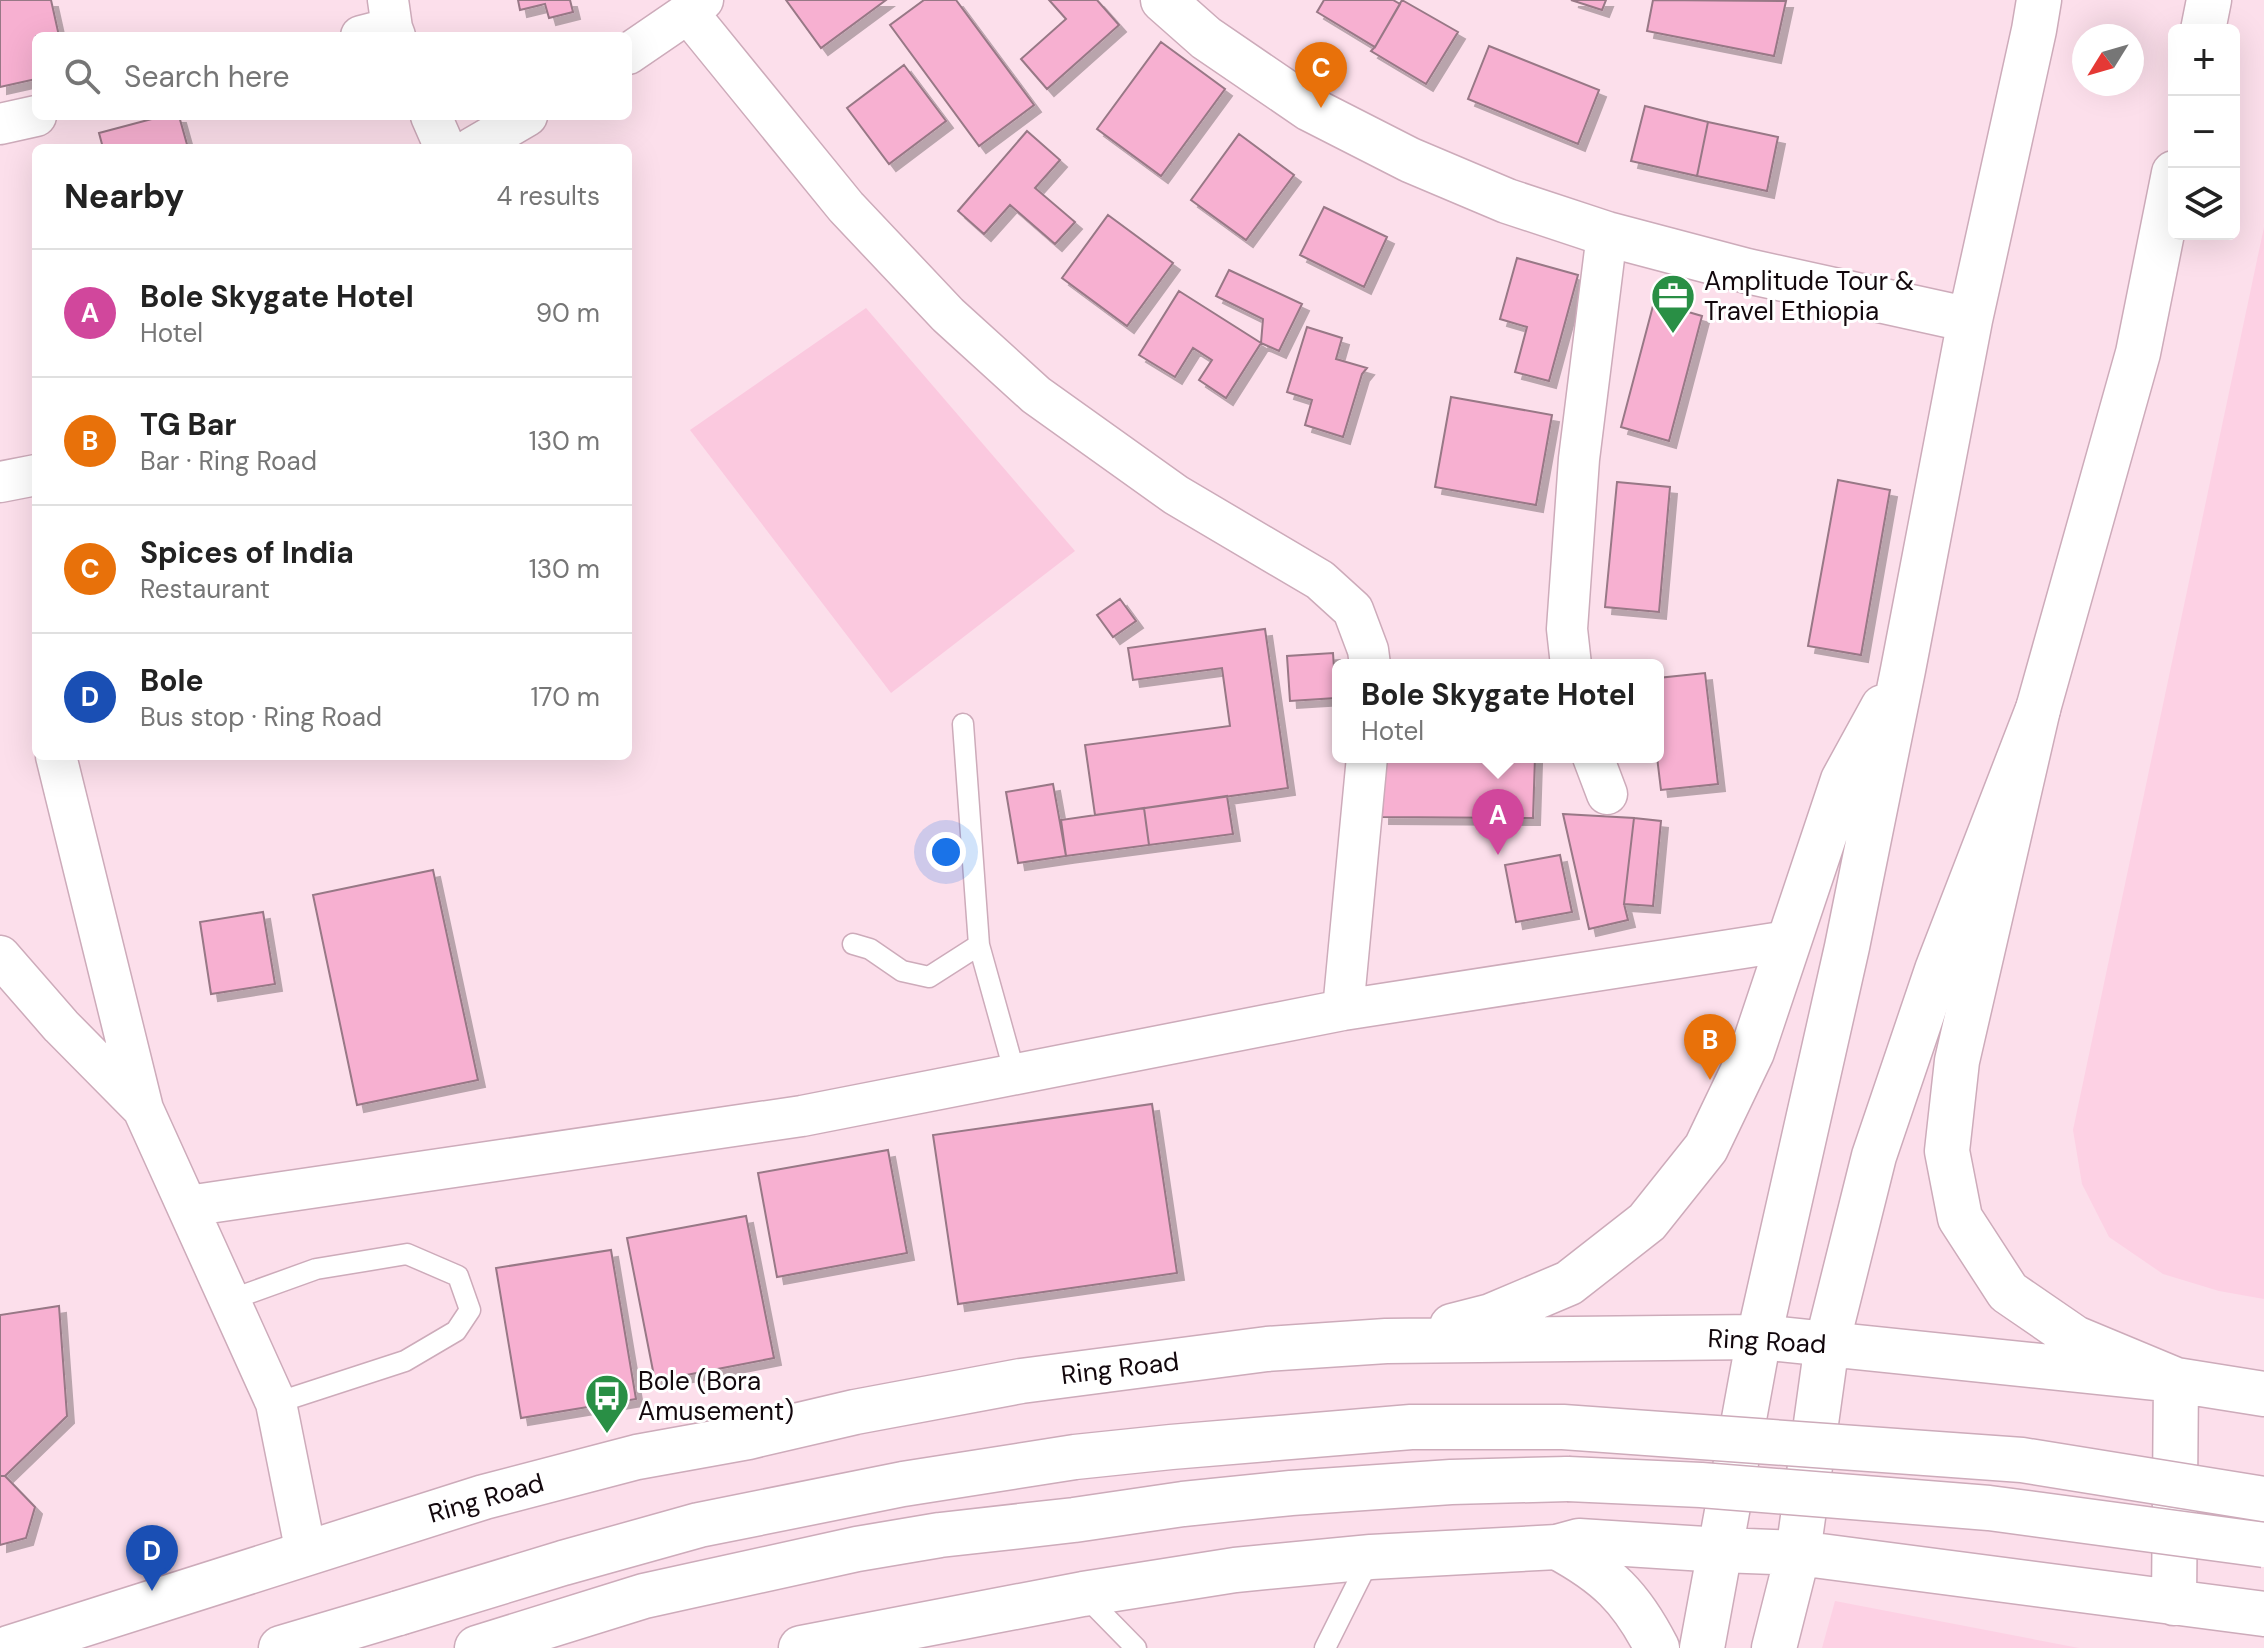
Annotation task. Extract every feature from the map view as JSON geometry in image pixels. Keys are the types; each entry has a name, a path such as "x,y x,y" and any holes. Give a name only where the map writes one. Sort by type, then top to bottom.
{"main road":[{"path":"1163,0 1206,38 1310,109 1410,160 1507,201 1607,234 1747,271 1970,320"},
{"path":"1702,1648 1759,1337 1843,962 1970,320 2039,0"},
{"path":"2204,24 2209,0"},
{"path":"2168,203 2138,353 2038,709 1957,1061 1947,1151 1960,1218 2008,1292 2075,1338 2176,1380 2174,1603"},
{"path":"1386,1341 1491,1316 1569,1283 1647,1222 1706,1148 1752,1052 1843,780 1903,670"},
{"path":"1774,1648 1798,1553 1827,1344 1874,1156 1937,970 2038,709"},
{"name":"Ring Road","path":"9,1648 484,1497 637,1457 1021,1381 1267,1349 1386,1341 1759,1337 2176,1380 2264,1394"},
{"path":"281,1648 699,1525 903,1484 1075,1457 1411,1427 1563,1427 2022,1460 2264,1499"},
{"path":"477,1648 644,1596 940,1535 1183,1504 1451,1482 1568,1479 1701,1485 1989,1508 2264,1545"},
{"path":"801,1648 1083,1594 1235,1570 1371,1557 1557,1547 1579,1541 1798,1553 2264,1614"},
{"path":"1557,1547 1585,1562 1616,1587 1637,1611 1657,1648"}],"street":[{"path":"632,51 695,7 846,207 948,315 1036,395 1176,495 1320,580 1353,610 1369,659"},
{"path":"0,124 32,117"},
{"path":"433,120 443,144"},
{"path":"479,144 520,120"},
{"path":"1570,659 1567,629 1579,459 1607,234"},
{"path":"0,482 32,476"},
{"path":"57,760 143,1109 276,1403 306,1553"},
{"path":"1343,1010 1366,763"},
{"path":"1595,763 1607,794"},
{"path":"188,1206 802,1116 1343,1010 1788,941"},
{"path":"0,956 61,1026 143,1109"}],"lane":[{"path":"963,724 979,945 1015,1074"},
{"path":"853,944 870,949 902,971 929,977 979,945"},
{"path":"230,1300 316,1269 407,1254 458,1276 470,1310 456,1331 405,1361 276,1403"},
{"path":"1325,1648 1371,1557"},
{"path":"1083,1594 1136,1648"}],"shaded area":[{"path":"2264,227 2264,1299 2219,1291 2163,1274 2109,1237 2082,1184 2073,1130"},
{"path":"866,308 1075,551 891,693 690,430"},
{"path":"1835,1601 2079,1648 1822,1648"}],"building":[{"path":"0,0 51,0 58,32 32,32 32,80 0,87"},
{"path":"518,0 570,0 573,12 549,18 545,4 520,10"},
{"path":"786,0 886,0 821,48"},
{"path":"924,0 956,0 1034,105 979,146 890,25"},
{"path":"1049,0 1097,0 1119,25 1047,89 1021,59 1066,19"},
{"path":"1324,0 1393,0 1400,4 1375,47 1317,12"},
{"path":"1402,0 1458,32 1426,84 1371,51"},
{"path":"1571,0 1606,0 1602,10"},
{"path":"1653,0 1786,1 1774,56 1647,31"},
{"path":"1161,42 1225,89 1161,176 1097,129"},
{"path":"1489,46 1599,90 1578,144 1468,99"},
{"path":"904,65 946,121 889,164 847,108"},
{"path":"1645,106 1708,122 1697,176 1631,161"},
{"path":"148,120 180,120 187,144 102,144 99,133"},
{"path":"1708,122 1778,137 1767,191 1697,176"},
{"path":"1027,131 1060,160 1035,188 1075,222 1055,244 1010,205 984,234 958,211"},
{"path":"1239,134 1294,175 1246,240 1191,200"},
{"path":"1324,207 1387,237 1364,287 1300,255"},
{"path":"1108,215 1173,263 1127,326 1062,278"},
{"path":"1517,258 1578,275 1549,381 1515,372 1527,327 1500,319"},
{"path":"1229,270 1302,304 1279,351 1261,343 1263,319 1216,296"},
{"path":"1179,291 1261,343 1226,398 1199,380 1212,360 1193,348 1175,377 1139,355"},
{"path":"1654,302 1702,316 1669,441 1621,427"},
{"path":"1307,327 1342,338 1336,359 1367,368 1362,374 1343,437 1305,425 1312,400 1287,392"},
{"path":"1451,397 1552,415 1536,505 1435,487"},
{"path":"1838,480 1890,490 1861,655 1808,646"},
{"path":"1617,482 1670,487 1659,612 1605,607"},
{"path":"1120,599 1136,621 1113,637 1097,615"},
{"path":"1265,629 1288,788 1095,815 1085,745 1230,726 1222,668 1133,680 1128,648"},
{"path":"1333,653 1332,698 1290,701 1287,656"},
{"path":"1705,673 1718,784 1661,790 1658,763 1664,763 1664,677"},
{"path":"1383,763 1535,763 1533,818 1382,817"},
{"path":"1053,784 1066,856 1018,863 1006,792"},
{"path":"1227,796 1233,834 1149,845 1144,808"},
{"path":"1144,808 1149,845 1066,856 1061,820"},
{"path":"1563,814 1634,818 1624,904 1628,920 1589,929"},
{"path":"1634,818 1661,821 1653,906 1624,904"},
{"path":"1560,855 1572,912 1516,922 1505,865"},
{"path":"433,870 478,1080 357,1105 313,895"},
{"path":"263,912 275,984 211,994 200,922"},
{"path":"1152,1104 1177,1273 958,1304 933,1135"},
{"path":"888,1150 907,1253 777,1277 758,1173"},
{"path":"746,1216 774,1358 655,1381 627,1238"},
{"path":"611,1250 636,1399 521,1418 496,1268"},
{"path":"59,1306 67,1416 5,1476 0,1476 0,1315"},
{"path":"0,1476 5,1476 35,1507 26,1538 0,1545"}],"place":[{"name":"Spices of India","path":"1321,108"},
{"name":"Amplitude Tour & Travel Ethiopia","path":"1673,335"},
{"name":"Bole Skygate Hotel","path":"1498,855"},
{"name":"TG Bar","path":"1710,1080"},
{"name":"Bole (Bora Amusement)","path":"607,1435"},
{"name":"Bole","path":"152,1591"}]}
